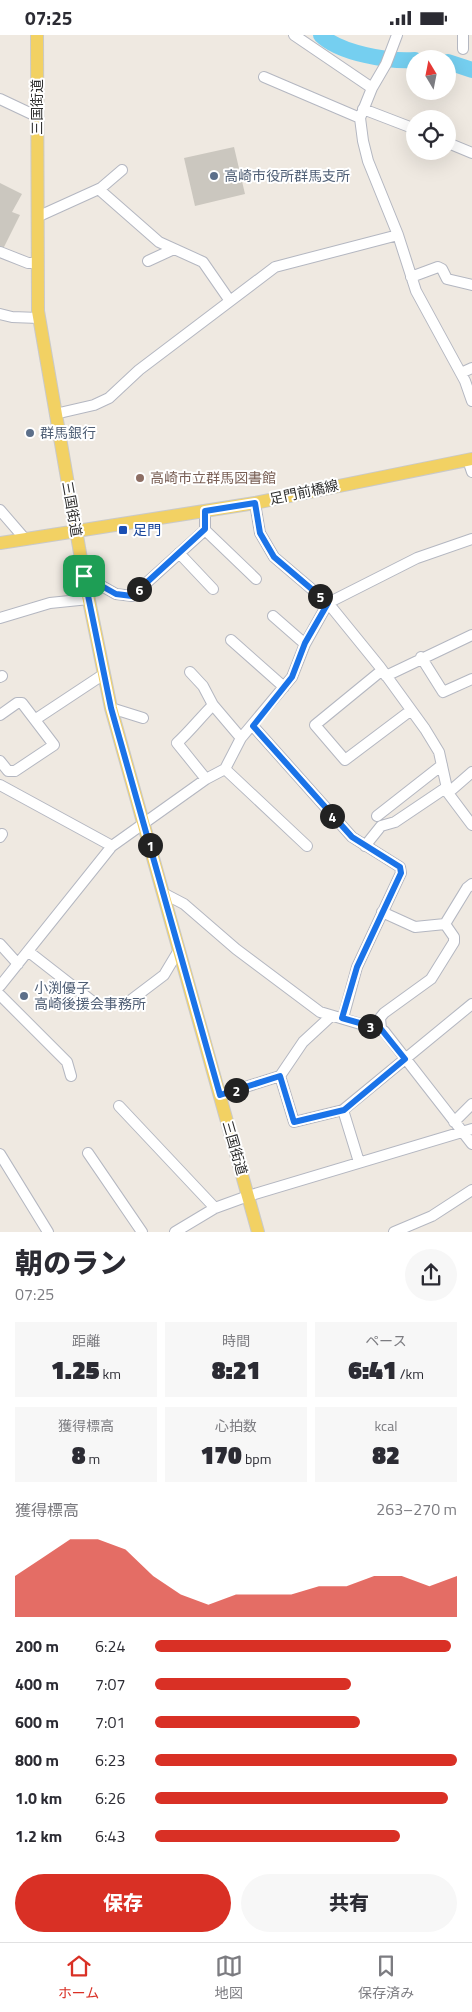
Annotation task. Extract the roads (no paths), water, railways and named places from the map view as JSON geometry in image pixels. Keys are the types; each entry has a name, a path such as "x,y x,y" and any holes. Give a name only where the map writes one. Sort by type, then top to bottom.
{"main road":[{"name":"三国街道","path":"37,35 37,263 39,318 76,533 111,708 258,1232"},
{"name":"足門前橋線","path":"0,543 76,533 255,503 470,459"}],"street":[{"path":"294,35 372,87"},
{"path":"463,35 463,49"},
{"path":"394,39 386,64 372,87 361,113 368,161 398,235 411,277 461,373 472,401"},
{"path":"264,77 361,113 406,126"},
{"path":"0,99 36,116"},
{"path":"456,146 472,153"},
{"path":"37,217 101,188 122,170"},
{"path":"101,188 102,192 159,242 204,262 230,301"},
{"path":"55,413 94,405 109,398 139,370 275,267 398,235"},
{"path":"148,261 174,249"},
{"path":"0,252 28,263 37,263"},
{"path":"411,277 438,267 442,269 447,279 472,285"},
{"path":"0,314 12,317 39,318"},
{"path":"461,373 472,368"},
{"path":"470,459 472,472"},
{"path":"255,503 260,533 274,557 328,603 384,673 434,744 442,765 447,790 472,825"},
{"path":"0,510 25,539"},
{"path":"205,511 205,529 256,579"},
{"path":"84,576 116,594 132,596 205,529"},
{"path":"0,986 112,846 206,779 225,769 241,738 253,726 292,677 305,643 328,603 417,558 472,539"},
{"path":"179,553 213,589"},
{"path":"0,617 50,603 89,599"},
{"path":"272,616 305,643"},
{"path":"410,711 345,760 315,725 384,673 472,635"},
{"path":"231,640 284,687"},
{"path":"421,657 443,692 472,679"},
{"path":"190,672 203,685 213,705 241,738"},
{"path":"36,719 104,674"},
{"path":"0,715 17,703 22,703 54,745 14,771 8,771 0,761"},
{"path":"206,779 177,743 192,730 195,723 213,705"},
{"path":"111,708 143,718"},
{"path":"253,726 332,817 352,837 400,867 401,873 357,967 342,1018"},
{"path":"377,815 442,765"},
{"path":"225,769 307,846"},
{"path":"365,846 381,826 395,823 472,772"},
{"path":"0,785 112,846"},
{"path":"445,924 467,888 472,884"},
{"path":"163,893 184,905 236,949 320,1012 330,1017 342,1018 381,1029"},
{"path":"382,912 415,927 445,924"},
{"path":"445,924 454,937 454,942 431,979 384,1013 380,1018 381,1029 472,1144"},
{"path":"0,944 18,964"},
{"path":"131,1000 164,975 179,950"},
{"path":"28,952 97,1005"},
{"path":"0,995 67,1062 71,1076"},
{"path":"280,1076 294,1122 344,1110 472,1004"},
{"path":"220,1095 280,1076 303,1042 330,1017"},
{"path":"454,1122 472,1104"},
{"path":"119,1106 215,1208"},
{"path":"344,1110 359,1162"},
{"path":"175,1232 215,1208 248,1196 472,1129"},
{"path":"88,1153 142,1232"},
{"path":"0,1154 48,1232"},
{"path":"394,1232 432,1216 472,1190"}],"waterway":[{"path":"321,35 340,47 365,55 406,60"},
{"path":"456,65 472,70"}],"place":[{"name":"高崎市役所群馬支所","path":"214,176"},
{"name":"群馬銀行","path":"30,433"},
{"name":"高崎市立群馬図書館","path":"140,478"},
{"name":"足門","path":"123,530"},
{"name":"小渕優子 高崎後援会事務所","path":"24,996"}]}
